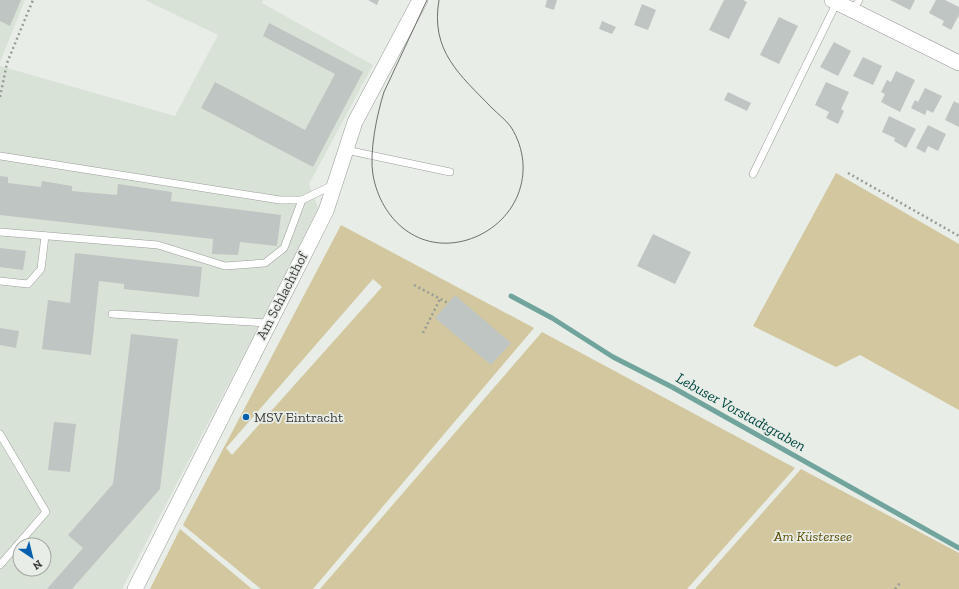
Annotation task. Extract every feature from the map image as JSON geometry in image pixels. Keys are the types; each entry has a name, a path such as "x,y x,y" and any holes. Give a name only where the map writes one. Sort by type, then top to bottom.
{"street":[{"name":"Am Schlachthof","path":"135,589 268,323 326,211 355,122 420,0"},
{"path":"834,1 856,5 959,63"}],"lane":[{"path":"753,174 834,1"},
{"path":"346,150 450,172"},
{"path":"0,156 280,200 302,200 315,192 335,185"},
{"path":"0,232 158,245 225,266 265,263 284,248 302,200"},
{"path":"0,281 28,284 41,269 45,236"},
{"path":"112,314 268,323"},
{"path":"0,434 46,512 0,565"}],"path":[{"path":"0,97 7,63 33,0"},
{"path":"848,173 959,236"},
{"path":"414,285 448,303"},
{"path":"423,334 440,299"},
{"path":"895,589 900,583"}],"shaded area":[{"path":"0,0 25,0 0,62"},
{"path":"145,0 263,0 262,3 373,65 309,184 319,210 122,589 0,589 0,66 175,116 218,35"}],"green space":[{"path":"836,173 959,244 959,410 860,355 836,367 753,326"},
{"path":"341,225 534,328 313,589 261,589 183,525","holes":["373,279 382,287 232,455 226,448"]},
{"path":"542,332 795,468 687,589 320,589"},
{"name":"Am Küstersee","path":"801,469 959,553 959,589 695,589"},
{"path":"180,529 252,589 150,589"}],"building":[{"path":"0,0 21,0 10,26 0,21"},
{"path":"368,0 379,0 377,5"},
{"path":"547,0 557,0 554,10 545,7"},
{"path":"724,0 743,0 747,2 729,39 709,30"},
{"path":"890,0 915,0 910,10"},
{"path":"936,0 945,0 959,7 959,15 951,30 942,25 944,21 929,13"},
{"path":"642,4 656,10 648,30 634,25"},
{"path":"779,17 798,26 779,64 760,55"},
{"path":"602,21 616,27 612,34 599,29"},
{"path":"269,23 363,72 313,167 201,108 215,82 305,130 335,74 263,36"},
{"path":"834,42 851,51 838,76 820,67"},
{"path":"863,57 882,66 873,85 853,76"},
{"path":"896,71 915,80 900,112 881,102 885,94 881,92 887,80 891,82"},
{"path":"826,82 849,92 841,109 844,111 838,124 826,118 829,112 815,105"},
{"path":"925,88 942,96 933,113 927,110 925,115 911,108 915,100 918,102"},
{"path":"728,92 751,103 747,111 724,100"},
{"path":"954,101 959,104 959,127 945,120"},
{"path":"889,116 916,129 906,148 894,141 895,138 882,132"},
{"path":"928,125 946,134 938,151 928,146 925,153 916,148"},
{"path":"0,176 8,177 8,183 41,187 42,181 72,186 72,191 117,195 118,184 172,192 171,201 281,215 277,246 240,242 238,255 212,254 213,239 0,215"},
{"path":"653,234 691,252 675,284 637,266"},
{"path":"0,248 26,251 23,270 0,267"},
{"path":"75,253 202,267 199,297 124,289 124,284 99,281 91,355 42,349 48,300 70,303"},
{"path":"455,295 511,343 491,365 435,318"},
{"path":"0,328 19,331 16,348 0,345"},
{"path":"131,334 178,339 160,489 72,589 47,589 83,548 68,535 113,484"},
{"path":"54,422 76,424 70,472 48,470"}],"waterway":[{"name":"Lebuser Vorstadtgraben","path":"511,296 552,318 613,357 672,387 959,548"}],"tram line":[{"path":"427,0 384,92 374,133 372,166 377,191 384,206 405,230 418,237 433,242 450,243 467,240 484,233 510,210 518,195 522,179 523,162 519,144 511,127 459,73 443,48 437,18 439,0"}],"place":[{"name":"MSV Eintracht","path":"246,417"}]}
